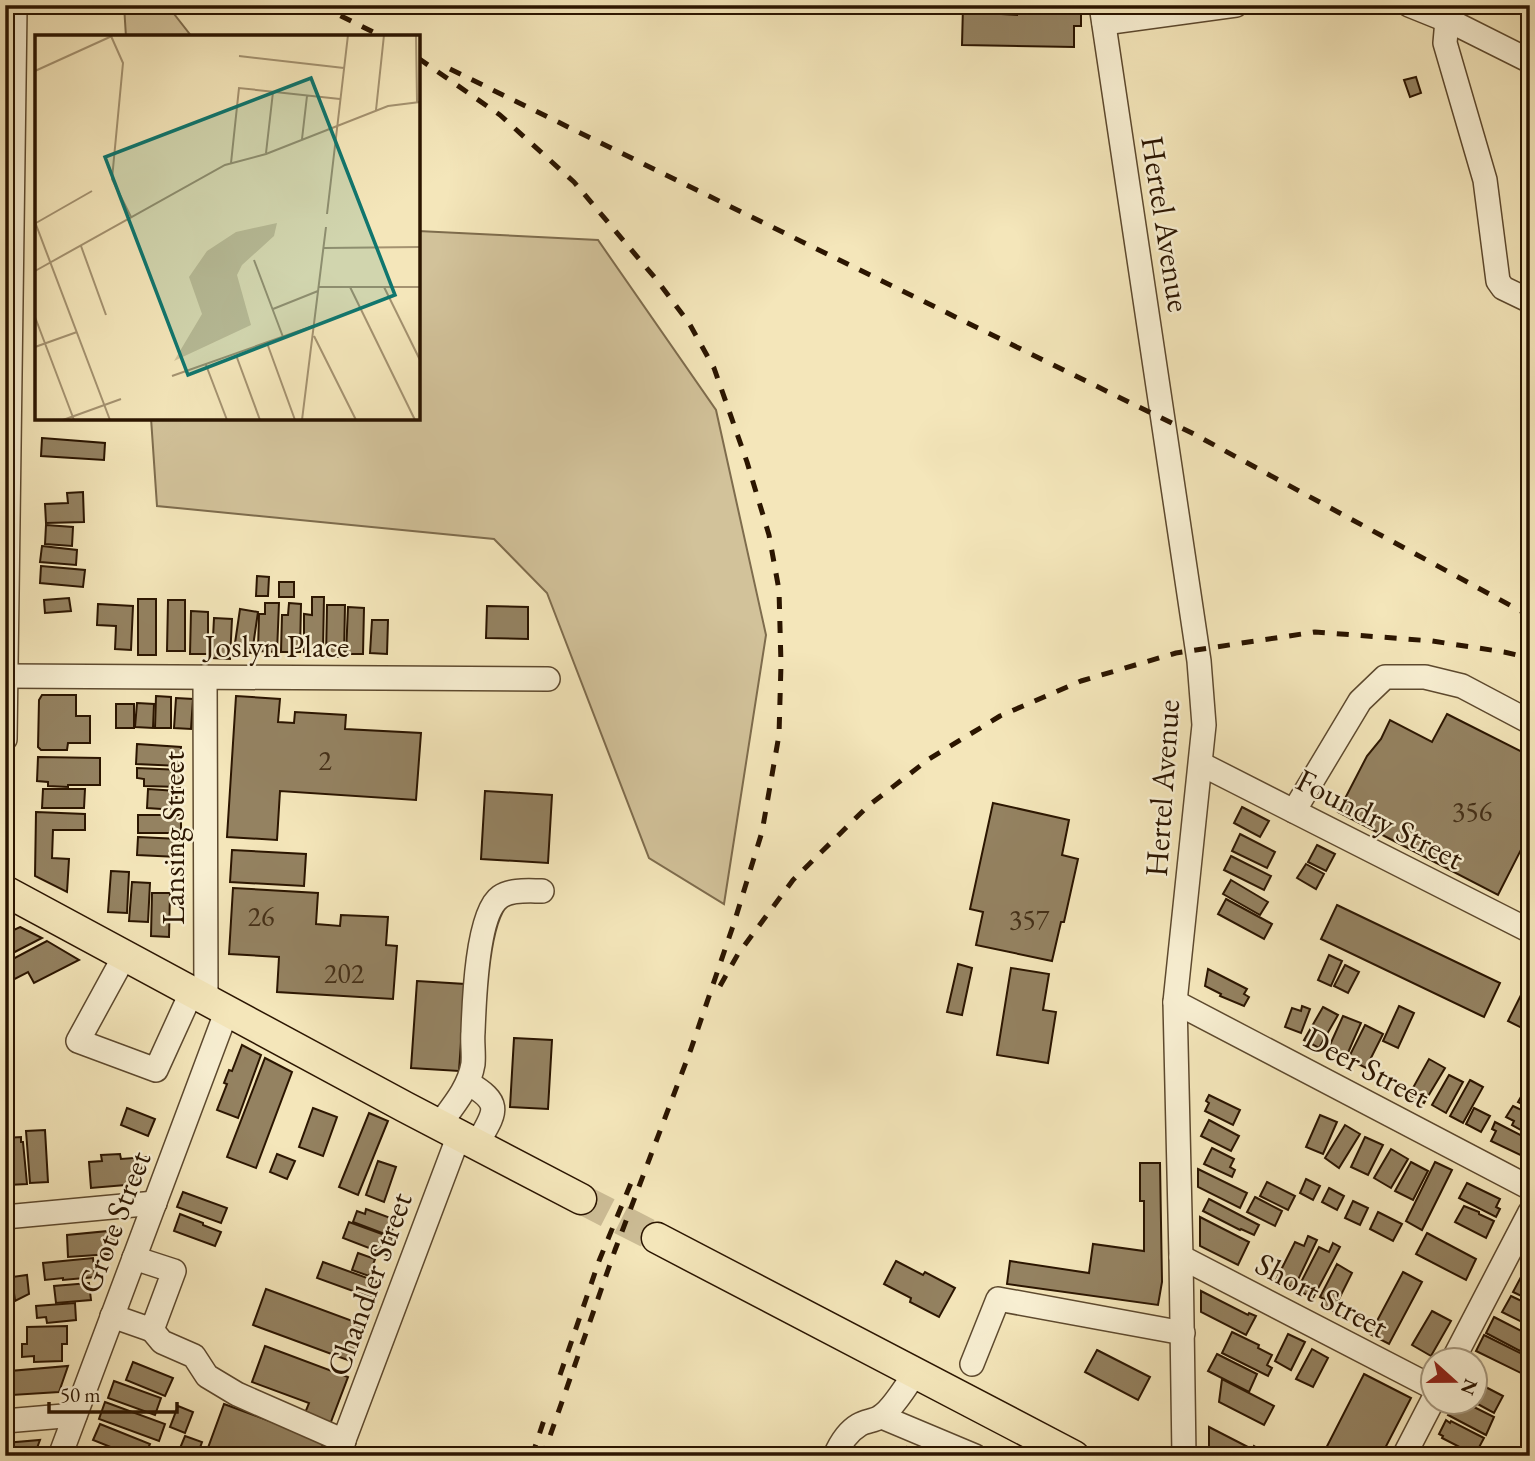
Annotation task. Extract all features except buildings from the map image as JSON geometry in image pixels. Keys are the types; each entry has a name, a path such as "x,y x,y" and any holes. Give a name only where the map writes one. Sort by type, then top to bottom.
{"main road":[{"path":"5,891 582,1199"},
{"path":"657,1238 1074,1456"}],"street":[{"path":"1102,14 1236,5"},
{"path":"5,739 9,135 15,7"},
{"path":"1427,11 1530,61"},
{"path":"1427,11 1445,43 1485,180 1498,281 1503,288 1530,301"},
{"name":"Hertel Avenue","path":"1102,14 1199,662 1204,725 1175,1002 1184,1456"},
{"name":"Joslyn Place","path":"6,676 548,679"},
{"name":"Lansing Street","path":"205,677 208,1000"},
{"path":"1294,811 1360,701 1385,677 1425,677 1462,686 1530,722"},
{"name":"Foundry Street","path":"1201,764 1529,930"},
{"path":"458,1134 473,1063 477,970 489,910 498,898 507,893 542,891"},
{"path":"125,955 78,1041 156,1070 208,1000"},
{"name":"Grote Street","path":"60,1456 155,1203 208,1000"},
{"name":"Deer Street","path":"1175,1002 1530,1188"},
{"path":"458,1134 493,1113 491,1101 485,1093 468,1083"},
{"name":"Chandler Street","path":"341,1449 458,1134"},
{"path":"5,1217 155,1203"},
{"path":"1460,1346 1530,1212"},
{"name":"Short Street","path":"1181,1257 1420,1381"},
{"path":"134,1258 174,1271 152,1330"},
{"path":"972,1364 998,1299 1183,1333"},
{"path":"112,1316 152,1330 162,1342 194,1356 207,1376 341,1449"},
{"path":"835,1456 839,1445 848,1434 859,1425 882,1417 915,1373"},
{"path":"5,1421 75,1415"},
{"path":"1404,1456 1424,1416"},
{"path":"882,1417 975,1456"}],"shaded area":[{"path":"124,5 167,5 190,35 126,35"},
{"path":"420,231 598,240 716,410 766,635 724,904 649,858 547,593 494,539 157,506 151,420 420,420"}],"tunnel":[{"path":"581,1199 657,1238"}],"railway":[{"path":"319,5 379,35"},
{"path":"420,59 500,115 574,182 656,279 689,323 714,368 747,462 769,535 779,590 779,735 762,832 691,1049 615,1250 543,1456"},
{"path":"450,69 1192,433 1530,616"},
{"path":"720,986 738,954 793,880 868,806 929,759 1000,716 1081,681 1176,653 1315,632 1432,641 1530,658"},
{"path":"560,1375 599,1261 633,1178"},
{"path":"532,1456 546,1414"}]}
